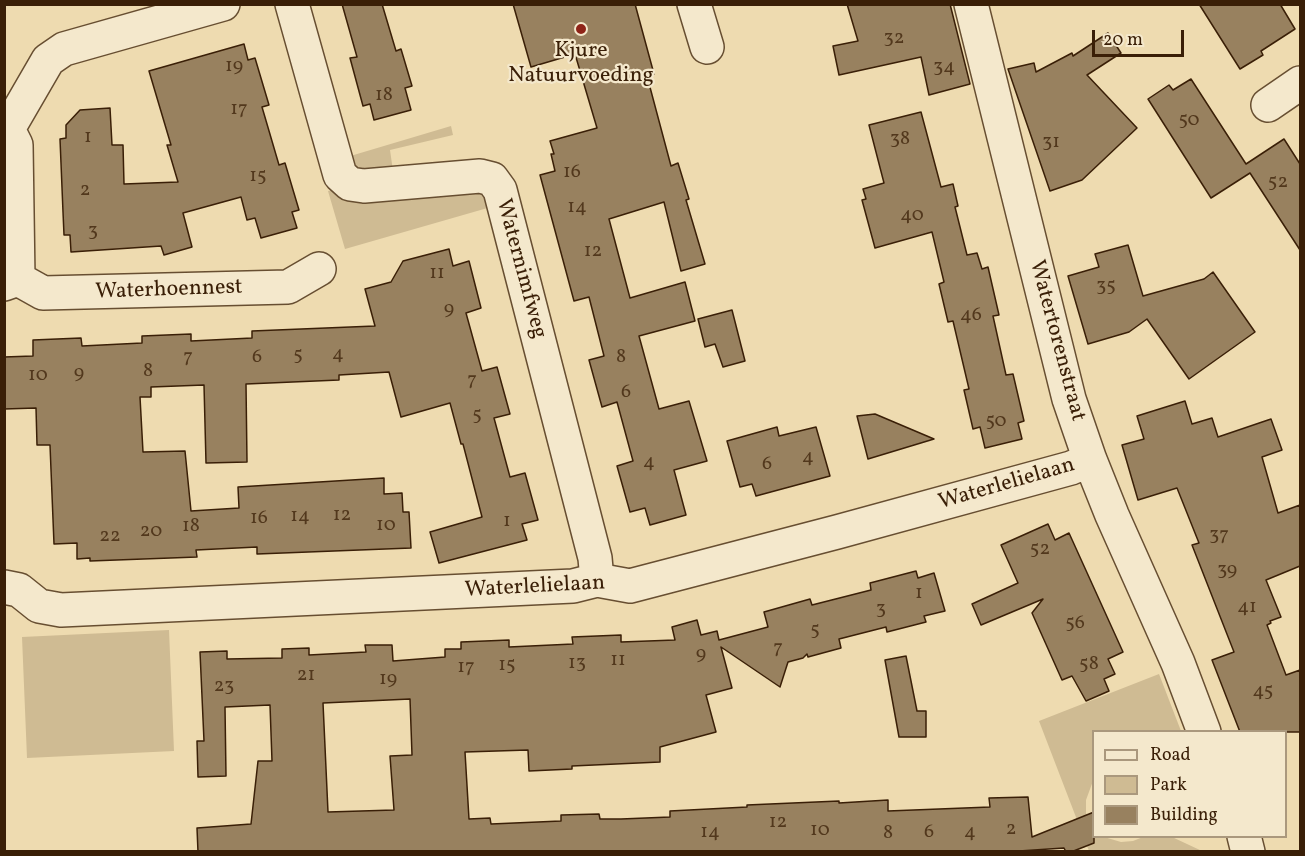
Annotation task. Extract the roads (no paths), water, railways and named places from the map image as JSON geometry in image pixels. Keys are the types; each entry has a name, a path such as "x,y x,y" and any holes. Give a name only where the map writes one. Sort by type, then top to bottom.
{"street":[{"path":"6,129 48,60 64,49 223,4"},
{"name":"Waternimfweg","path":"292,4 339,175 350,184 363,186 480,176 492,179 500,190 595,558 597,580"},
{"path":"694,4 707,47"},
{"name":"Watertorenstraat","path":"971,4 1069,399 1090,460 1178,663 1203,730"},
{"path":"1268,105 1300,83"},
{"name":"Waterhoennest","path":"6,129 16,145 11,281 43,293 288,287 319,269"},
{"name":"Waterlelielaan","path":"4,587 19,590 39,606 61,610 573,586 597,580 630,586 1071,468 1090,460"}],"place":[{"name":"Kjure Natuurvoeding","path":"581,29"}]}
